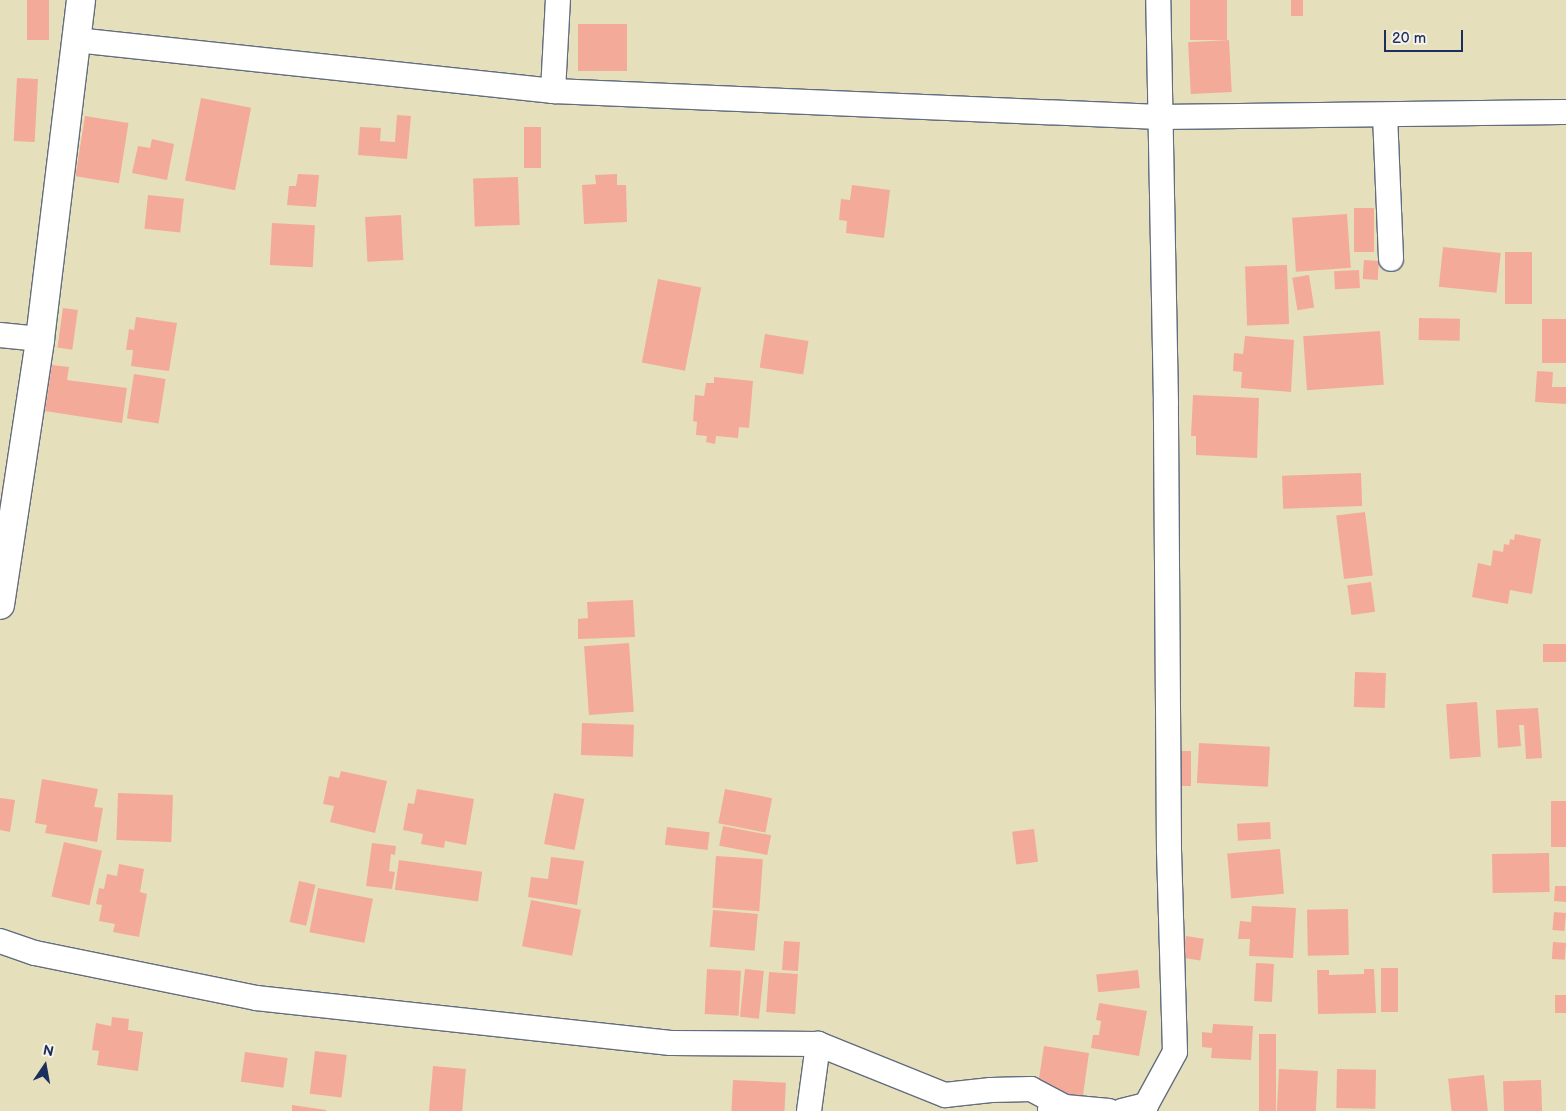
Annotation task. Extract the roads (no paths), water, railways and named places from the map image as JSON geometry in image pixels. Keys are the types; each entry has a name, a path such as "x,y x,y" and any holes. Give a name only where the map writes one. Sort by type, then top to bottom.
{"street":[{"path":"0,605 40,338 81,0"},
{"path":"554,91 558,0"},
{"path":"1122,1111 1153,1108 1175,1052 1169,851 1166,403 1158,0"},
{"path":"76,40 554,91 1159,117 1566,112"},
{"path":"1385,115 1391,259"},
{"path":"0,335 40,338"},
{"path":"0,941 35,953 256,998 671,1043 818,1044 945,1096 991,1090 1031,1089 1057,1109 1109,1111"},
{"path":"809,1111 818,1044"}]}
